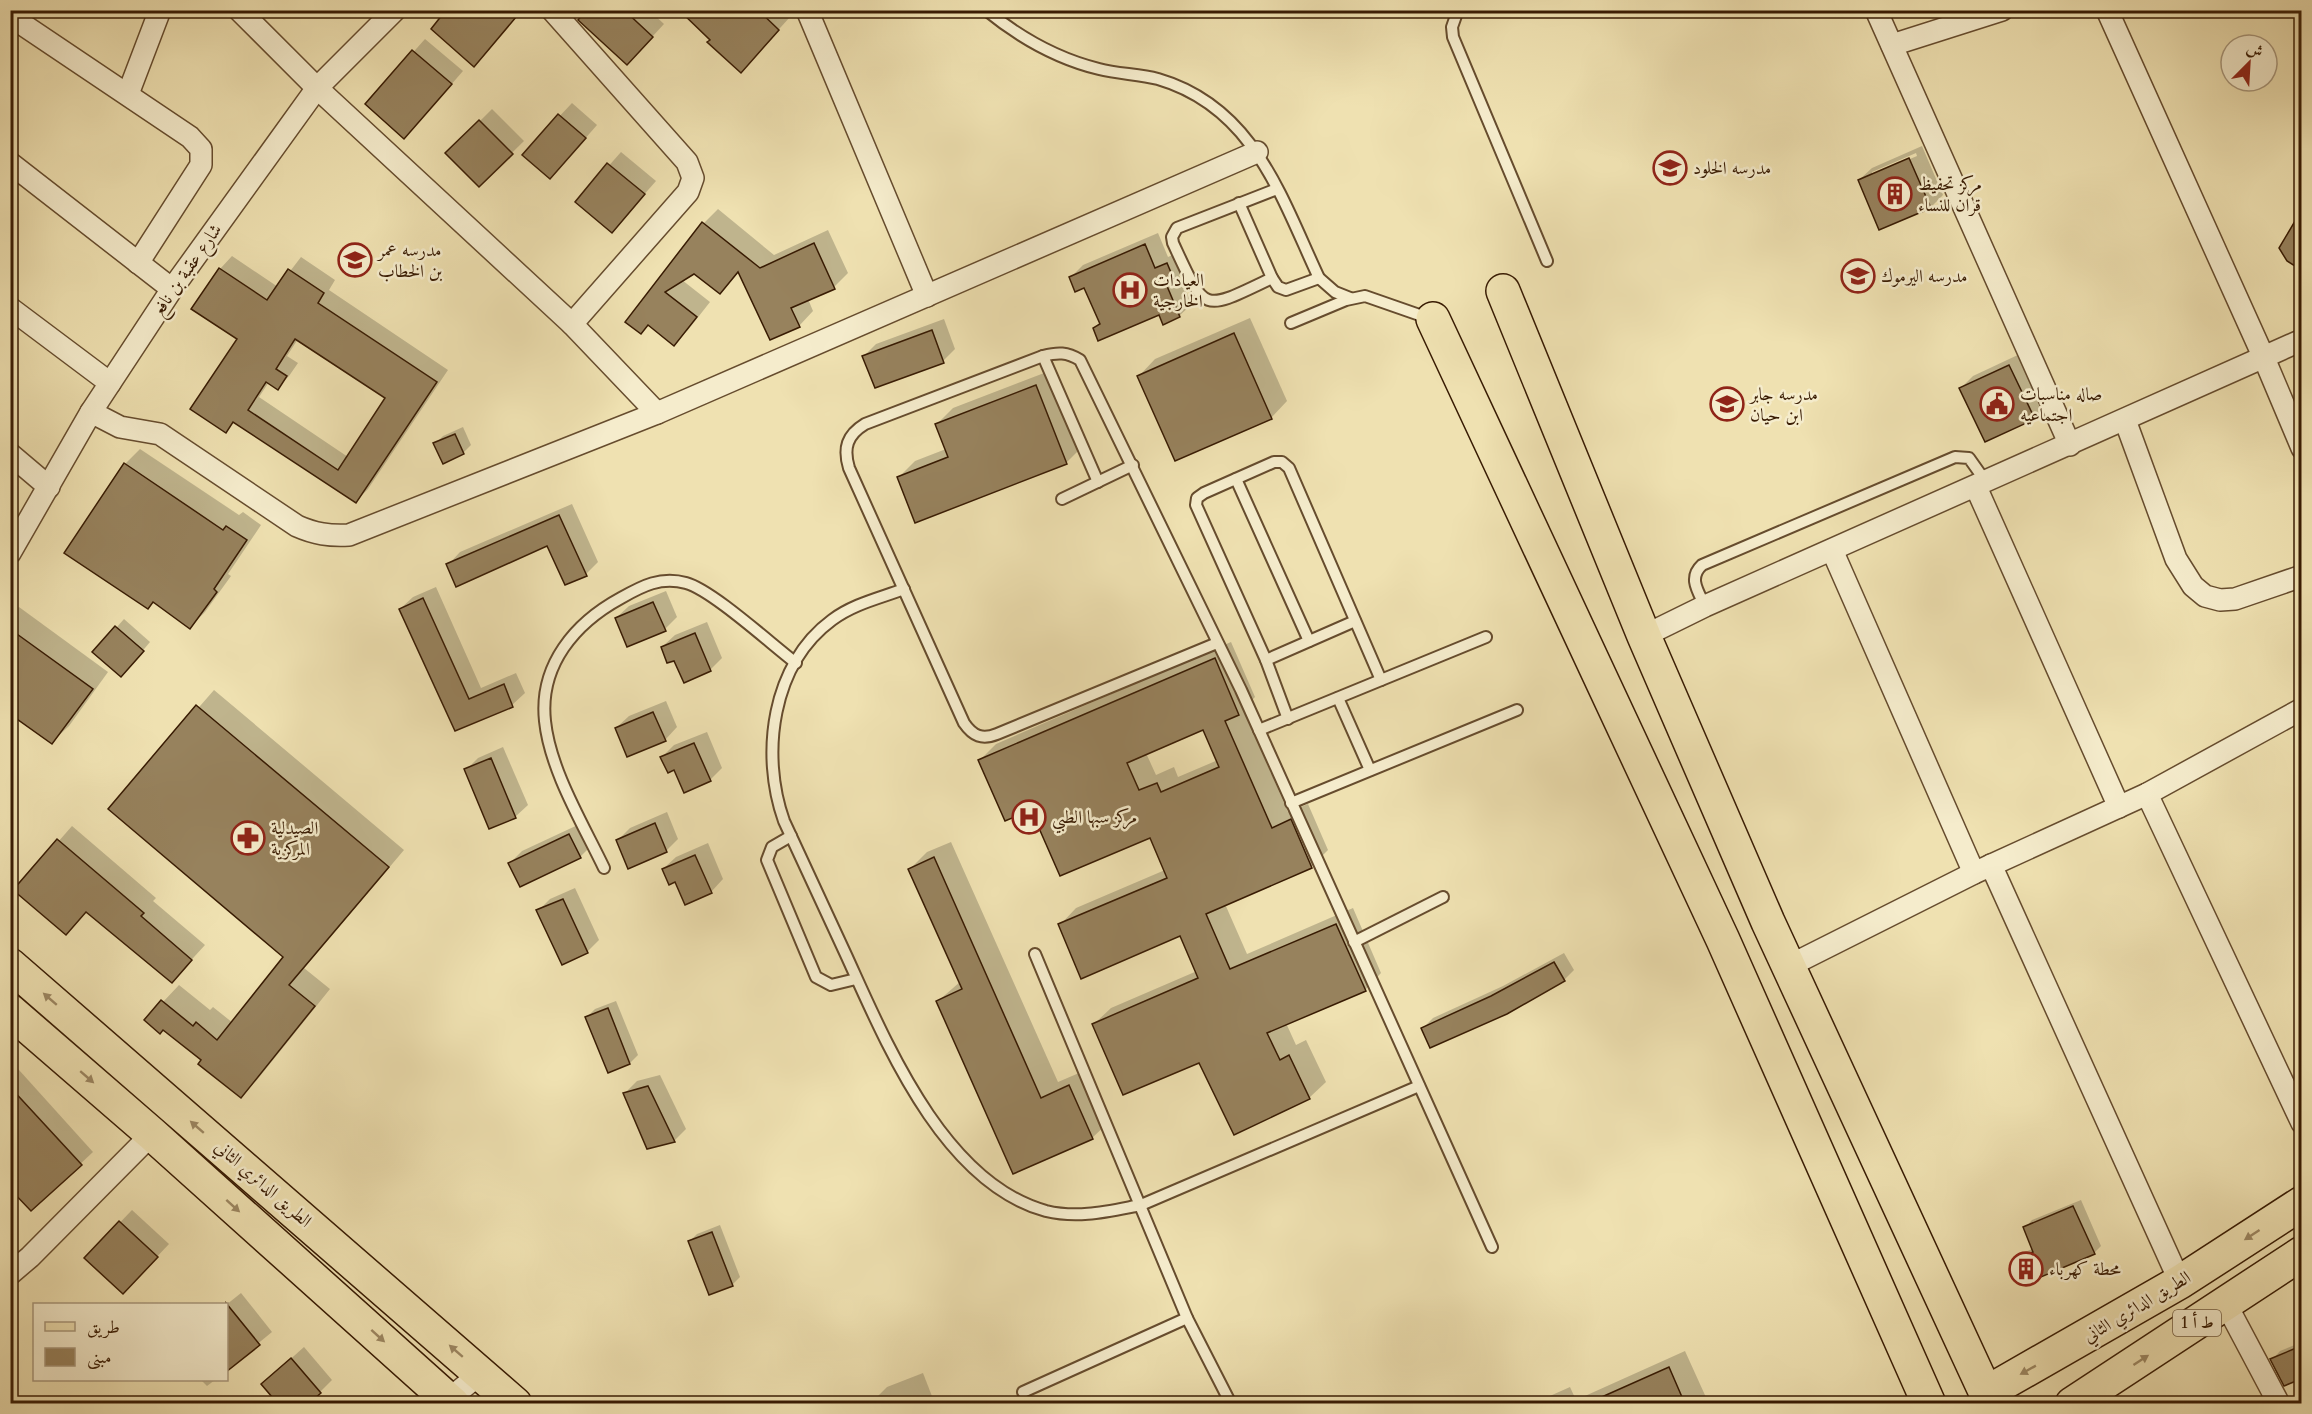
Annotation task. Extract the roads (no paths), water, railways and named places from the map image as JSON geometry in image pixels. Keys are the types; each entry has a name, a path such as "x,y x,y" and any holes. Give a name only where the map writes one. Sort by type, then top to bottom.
{"main road":[{"path":"1503,291 1644,636 1768,922 1981,1400"},
{"path":"1433,319 1724,940 1929,1404"},
{"path":"1724,940 1768,922"},
{"name":"الطريق الدائري الثاني","path":"10,965 516,1404"},
{"name":"الطريق الدائري الثاني","path":"10,1011 152,1134 448,1402"},
{"name":"الطريق الدائري الثاني","path":"1981,1400 2180,1282 2301,1203"},
{"name":"ط أ 1","path":"2082,1398 2301,1253"},
{"path":"2068,1348 2082,1398"}],"street":[{"path":"128,94 160,10"},
{"path":"239,10 317,88 572,324 657,413"},
{"name":"شارع عقبة بن نافع","path":"10,553 91,412 172,289 317,88 395,10"},
{"path":"807,10 927,296"},
{"path":"1876,10 2070,445"},
{"path":"1892,45 2002,10"},
{"path":"2107,10 2264,358 2301,448"},
{"path":"560,13 605,74 687,162 693,178 688,192 572,324"},
{"path":"18,21 197,142 203,157 197,172 138,262"},
{"path":"91,412 120,427 160,434 297,526 314,533 331,536 349,535 657,413 1257,152"},
{"path":"10,163 172,289"},
{"path":"10,308 110,383"},
{"path":"1644,636 1705,606 2301,340"},
{"path":"2125,420 2176,559 2184,576 2193,586 2205,596 2220,600 2235,599 2301,576"},
{"path":"10,454 49,487"},
{"path":"1981,484 2119,807"},
{"path":"1832,550 2180,1282"},
{"path":"1789,966 1983,869 2147,794 2301,709"},
{"path":"2147,794 2301,1123"},
{"path":"10,1274 152,1134"},
{"path":"2226,1304 2279,1404"},
{"path":"448,1402 481,1373"}],"lane":[{"path":"986,10 1041,47 1069,59 1097,68 1157,79 1207,102 1228,119 1257,152 1319,278 1335,292 1350,298 1375,298 1433,319"},
{"path":"1458,10 1452,27 1453,37 1547,261"},
{"path":"1272,278 1224,301 1204,299 1195,290 1173,243 1173,232 1177,228 1277,189"},
{"path":"1239,203 1278,287 1286,290 1319,278"},
{"path":"1291,323 1350,298"},
{"path":"1217,643 997,734 988,737 978,736 969,731 964,723 849,468 845,455 847,442 854,431 865,424 1043,356 1058,352 1070,353 1080,360 1133,465 1259,730 1492,1247"},
{"path":"1043,356 1098,482"},
{"path":"1705,606 1694,582 1694,575 1702,564 1955,457 1969,458 1981,484"},
{"path":"1288,719 1266,660 1196,505 1200,495 1274,462 1286,464 1381,680"},
{"path":"1062,499 1133,465"},
{"path":"1236,478 1309,641"},
{"path":"604,868 557,766 544,719 545,698 553,667 568,639 582,624 598,610 651,583 662,581 687,583 709,595 796,663"},
{"path":"904,589 834,618 810,640 796,663 778,709 771,746 773,785 791,836 894,1062 912,1091 952,1143 986,1179 1015,1198 1063,1214 1096,1214 1141,1205 1419,1086"},
{"path":"1266,660 1355,621"},
{"path":"1259,730 1486,637"},
{"path":"1338,698 1370,770"},
{"path":"1292,803 1517,710"},
{"path":"791,836 772,847 767,860 816,976 831,985 856,979"},
{"path":"1354,942 1443,897"},
{"path":"1035,954 1187,1318 1229,1401"},
{"path":"1023,1392 1187,1318"}],"place":[{"name":"مدرسه الخلود","path":"1670,168"},
{"name":"مركز تحفيظ قران للنساء","path":"1895,194"},
{"name":"مدرسه عمر بن الخطاب","path":"355,260"},
{"name":"مدرسه اليرموك","path":"1858,276"},
{"name":"العيادات الخارجية","path":"1130,290"},
{"name":"مدرسه جابر ابن حيان","path":"1727,404"},
{"name":"صاله مناسبات اجتماعيه","path":"1997,404"},
{"name":"مركز سبها الطبي","path":"1029,817"},
{"name":"الصيدلية المركزية","path":"248,838"},
{"name":"محطة كهرباء","path":"2026,1269"}]}
